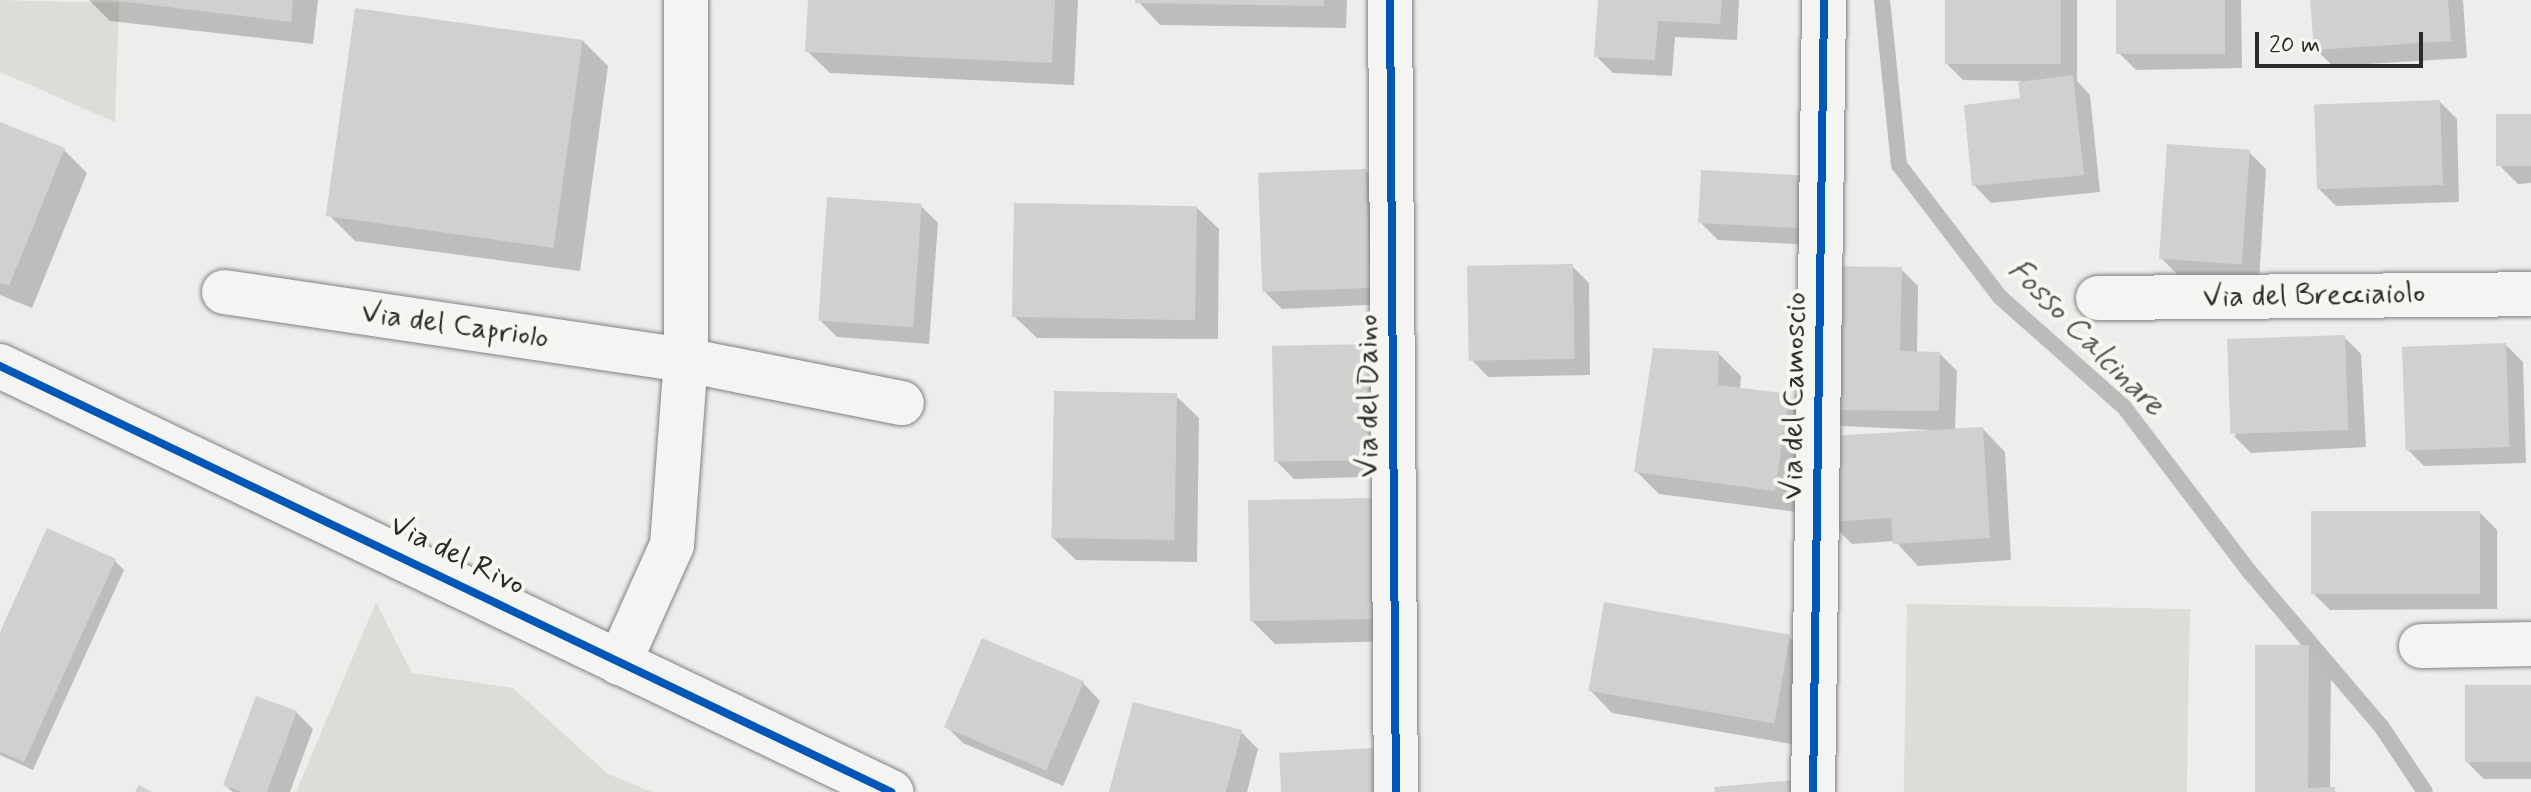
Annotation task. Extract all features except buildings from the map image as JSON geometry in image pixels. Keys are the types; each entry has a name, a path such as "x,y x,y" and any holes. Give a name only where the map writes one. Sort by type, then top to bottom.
{"street":[{"path":"619,663 672,545 686,360 682,58 686,0"},
{"name":"Via del Daino","path":"1390,0 1396,792"},
{"name":"Via del Camoscio","path":"1813,792 1824,0"},
{"name":"Via del Capriolo","path":"224,292 686,360 902,403"},
{"name":"Via del Brecciaiolo","path":"2098,298 2531,294"},
{"name":"Via del Rivo","path":"0,366 891,792"},
{"path":"2421,646 2531,644"}],"shaded area":[{"path":"0,0 119,3 115,122 0,72"},
{"path":"376,602 412,673 513,688 608,774 652,792 296,792"},
{"path":"1907,604 2190,609 2187,792 1904,792"}],"waterway":[{"name":"Fosso Calcinare","path":"1882,0 1899,165 2000,297 2124,407 2248,570 2381,726 2425,792"}],"cycle path":[{"path":"1390,0 1396,792"},
{"path":"1813,792 1824,0"},
{"path":"0,366 891,792"}]}
